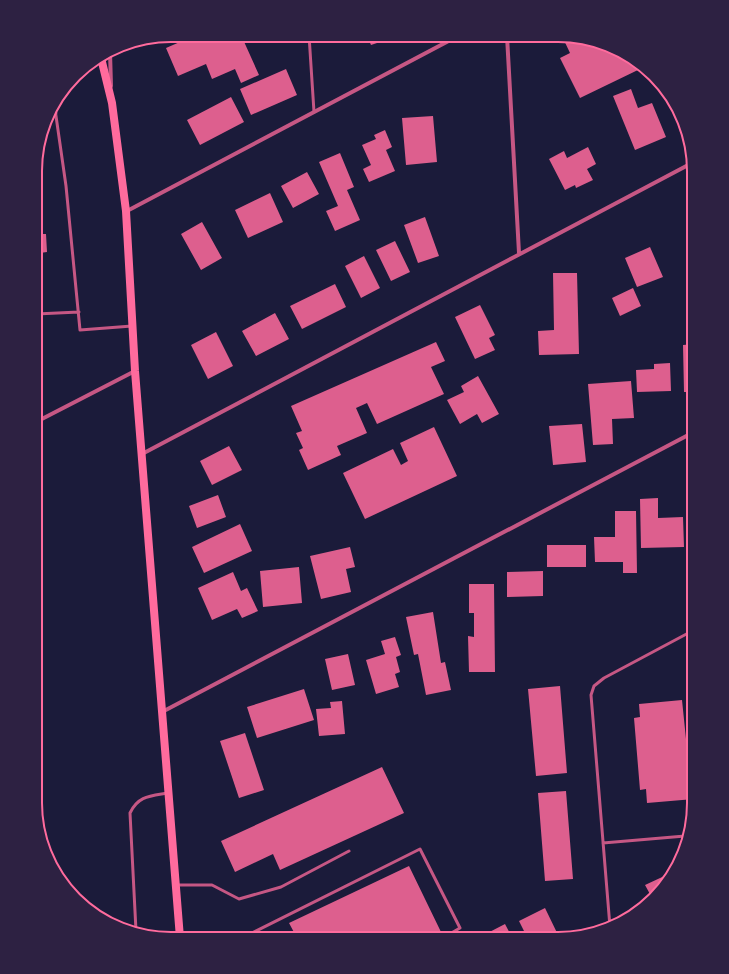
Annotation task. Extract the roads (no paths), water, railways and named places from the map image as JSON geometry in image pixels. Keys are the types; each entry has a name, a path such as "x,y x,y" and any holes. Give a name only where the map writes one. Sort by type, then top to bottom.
{"main road":[{"path":"102,62 112,103 126,211 135,371 180,932"}],"street":[{"path":"126,211 447,42"},
{"path":"508,42 519,253"},
{"path":"110,57 112,103"},
{"path":"142,455 519,253 687,166"},
{"path":"42,419 135,371"},
{"path":"162,712 687,436"}],"lane":[{"path":"309,42 314,112"},
{"path":"56,113 80,330 132,326"},
{"path":"42,314 79,312"},
{"path":"610,921 591,702 594,686 604,678 687,634"},
{"path":"136,927 130,813 134,804 144,797 168,792"},
{"path":"603,843 682,836"},
{"path":"254,932 420,850 460,928 453,932"},
{"path":"176,885 212,885 239,899 281,887 349,851"}]}
